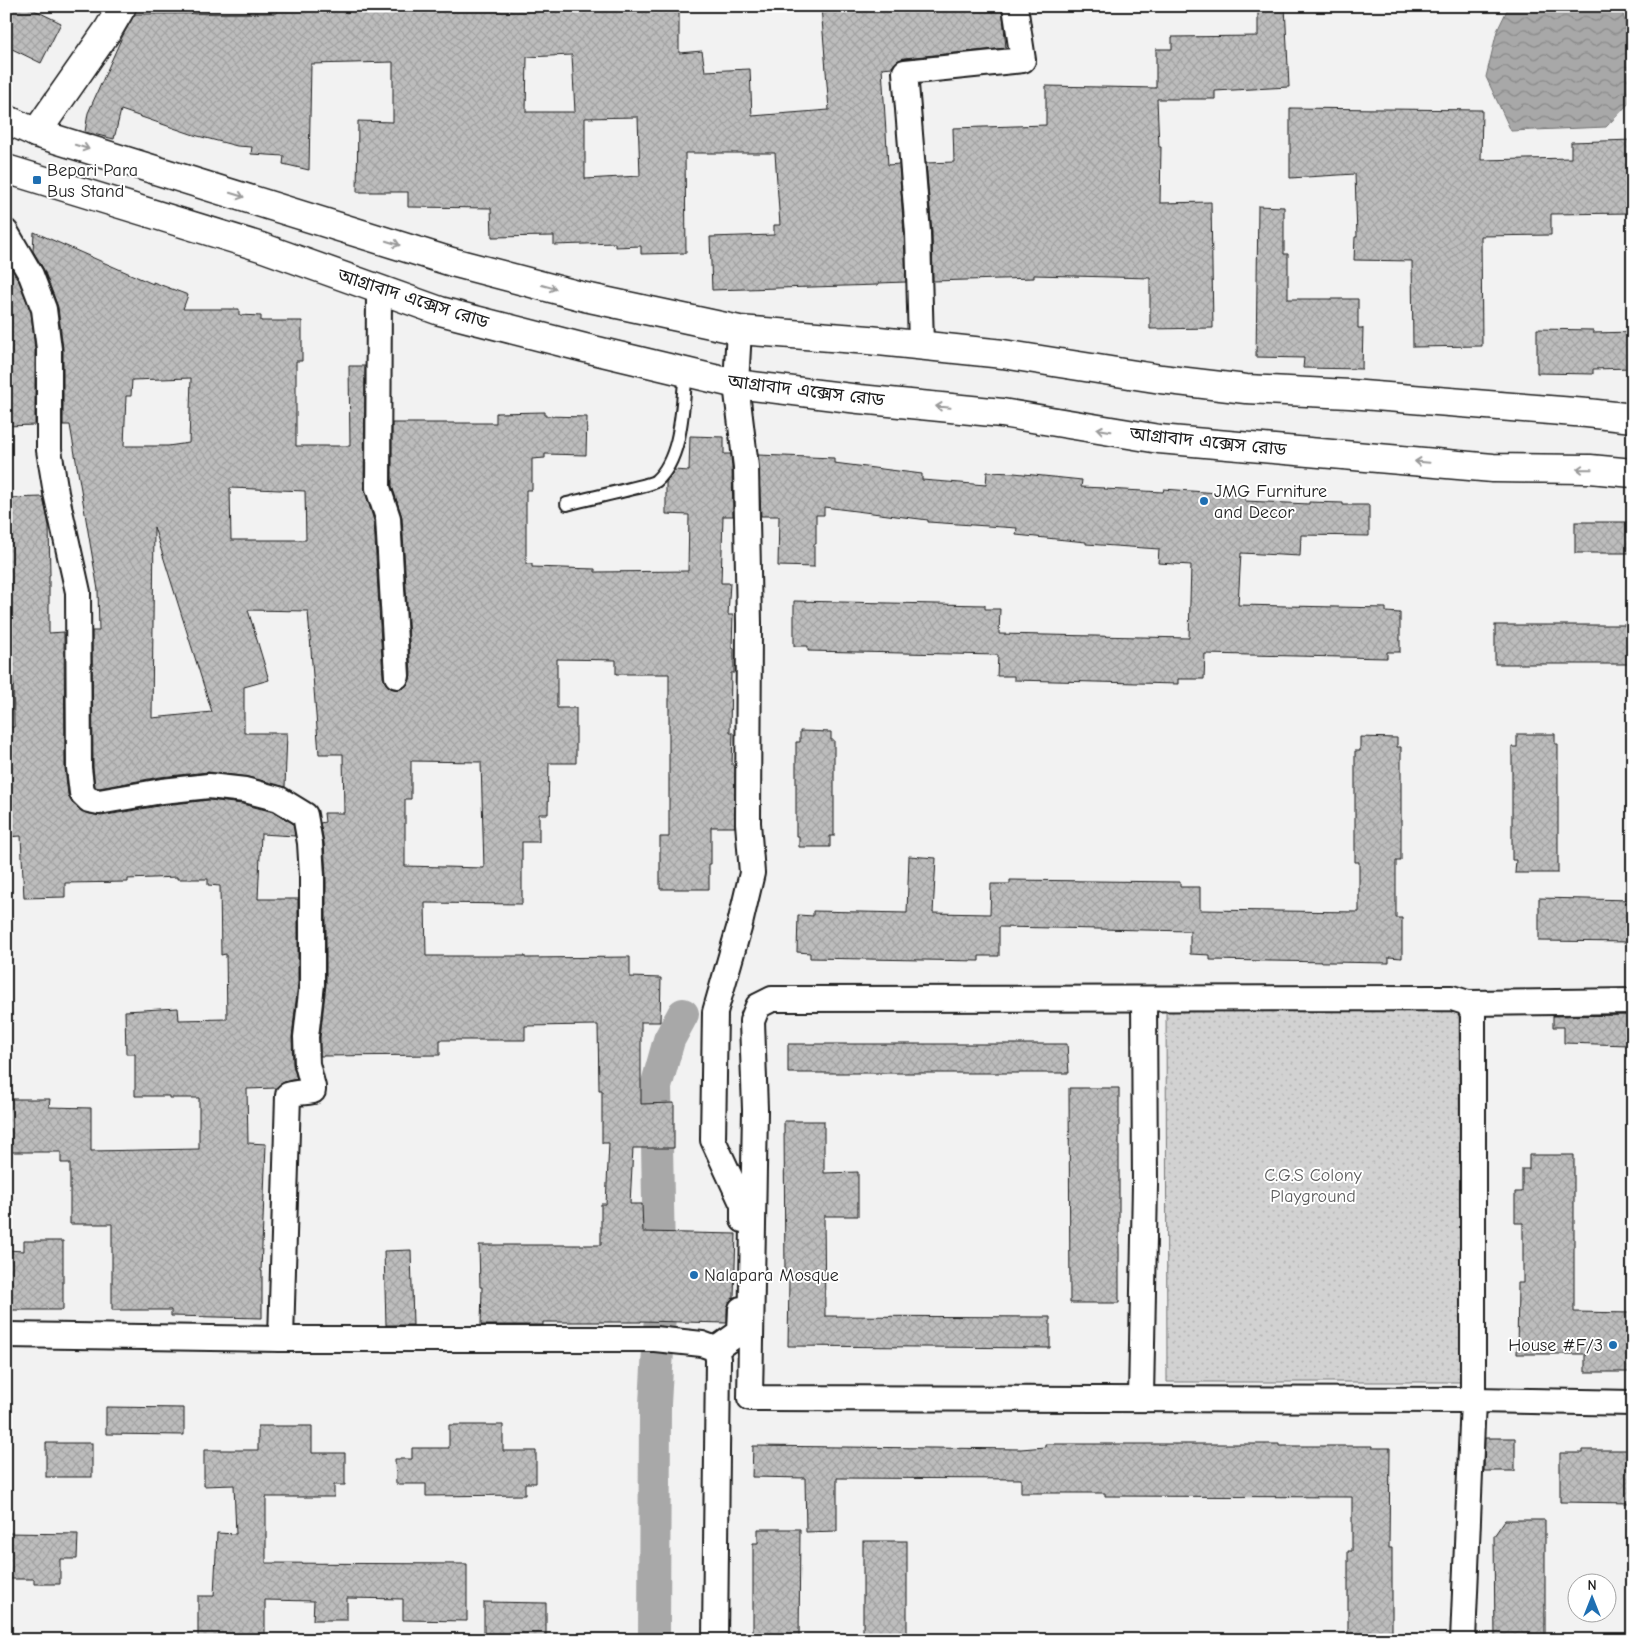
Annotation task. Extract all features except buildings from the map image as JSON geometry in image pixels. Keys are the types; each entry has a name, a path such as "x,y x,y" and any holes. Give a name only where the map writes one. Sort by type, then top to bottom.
{"main road":[{"path":"36,133 108,30 122,6"},
{"path":"6,119 36,133 452,262 585,297 739,330 870,340 1004,354 1246,389 1350,394 1633,418"},
{"name":"আগ্রাবাদ এক্সেস রোড","path":"8,175 261,247 440,311 736,384 859,399 1002,413 1159,439 1493,468 1590,469 1633,473"}],"street":[{"path":"921,345 918,233 905,72 1022,60 1015,6"},
{"path":"6,232 31,275 44,309 50,349 50,450 57,501 78,592 79,768 82,793 89,800 99,802 162,791 209,786 245,790 279,799 304,815 310,843 312,876 312,984 306,1037 307,1064 313,1091 288,1095 281,1339"},
{"path":"379,289 378,488 388,518 397,676"},
{"path":"6,1335 281,1339 655,1339 709,1347 740,1332 743,1205 713,1140 715,1012 739,928 752,873 748,823 749,624 746,467 736,384 739,330"},
{"path":"1633,1001 1468,1003 1452,998 772,999 758,1006 752,1021 755,1110 750,1398 1141,1398 1633,1403"},
{"path":"1141,1398 1145,1184 1144,999"},
{"path":"1463,1640 1473,1400 1473,1014 1468,1003"},
{"path":"709,1347 718,1359 714,1640"}],"lane":[{"path":"567,504 655,482 670,462 678,436 686,372"}],"green space":[{"name":"C.G.S Colony Playground","path":"1166,988 1459,988 1460,1382 1167,1382"}],"water":[{"path":"1509,6 1621,6 1633,55 1633,99 1606,127 1511,131 1486,77 1497,31"}],"waterway":[{"path":"654,1640 655,1404 660,1314 656,1087 669,1040 683,1014"}],"place":[{"name":"Bepari Para Bus Stand","path":"37,180"},
{"name":"JMG Furniture and Decor","path":"1204,501"},
{"name":"Nalapara Mosque","path":"694,1275"},
{"name":"House #F/3","path":"1613,1345"}]}
